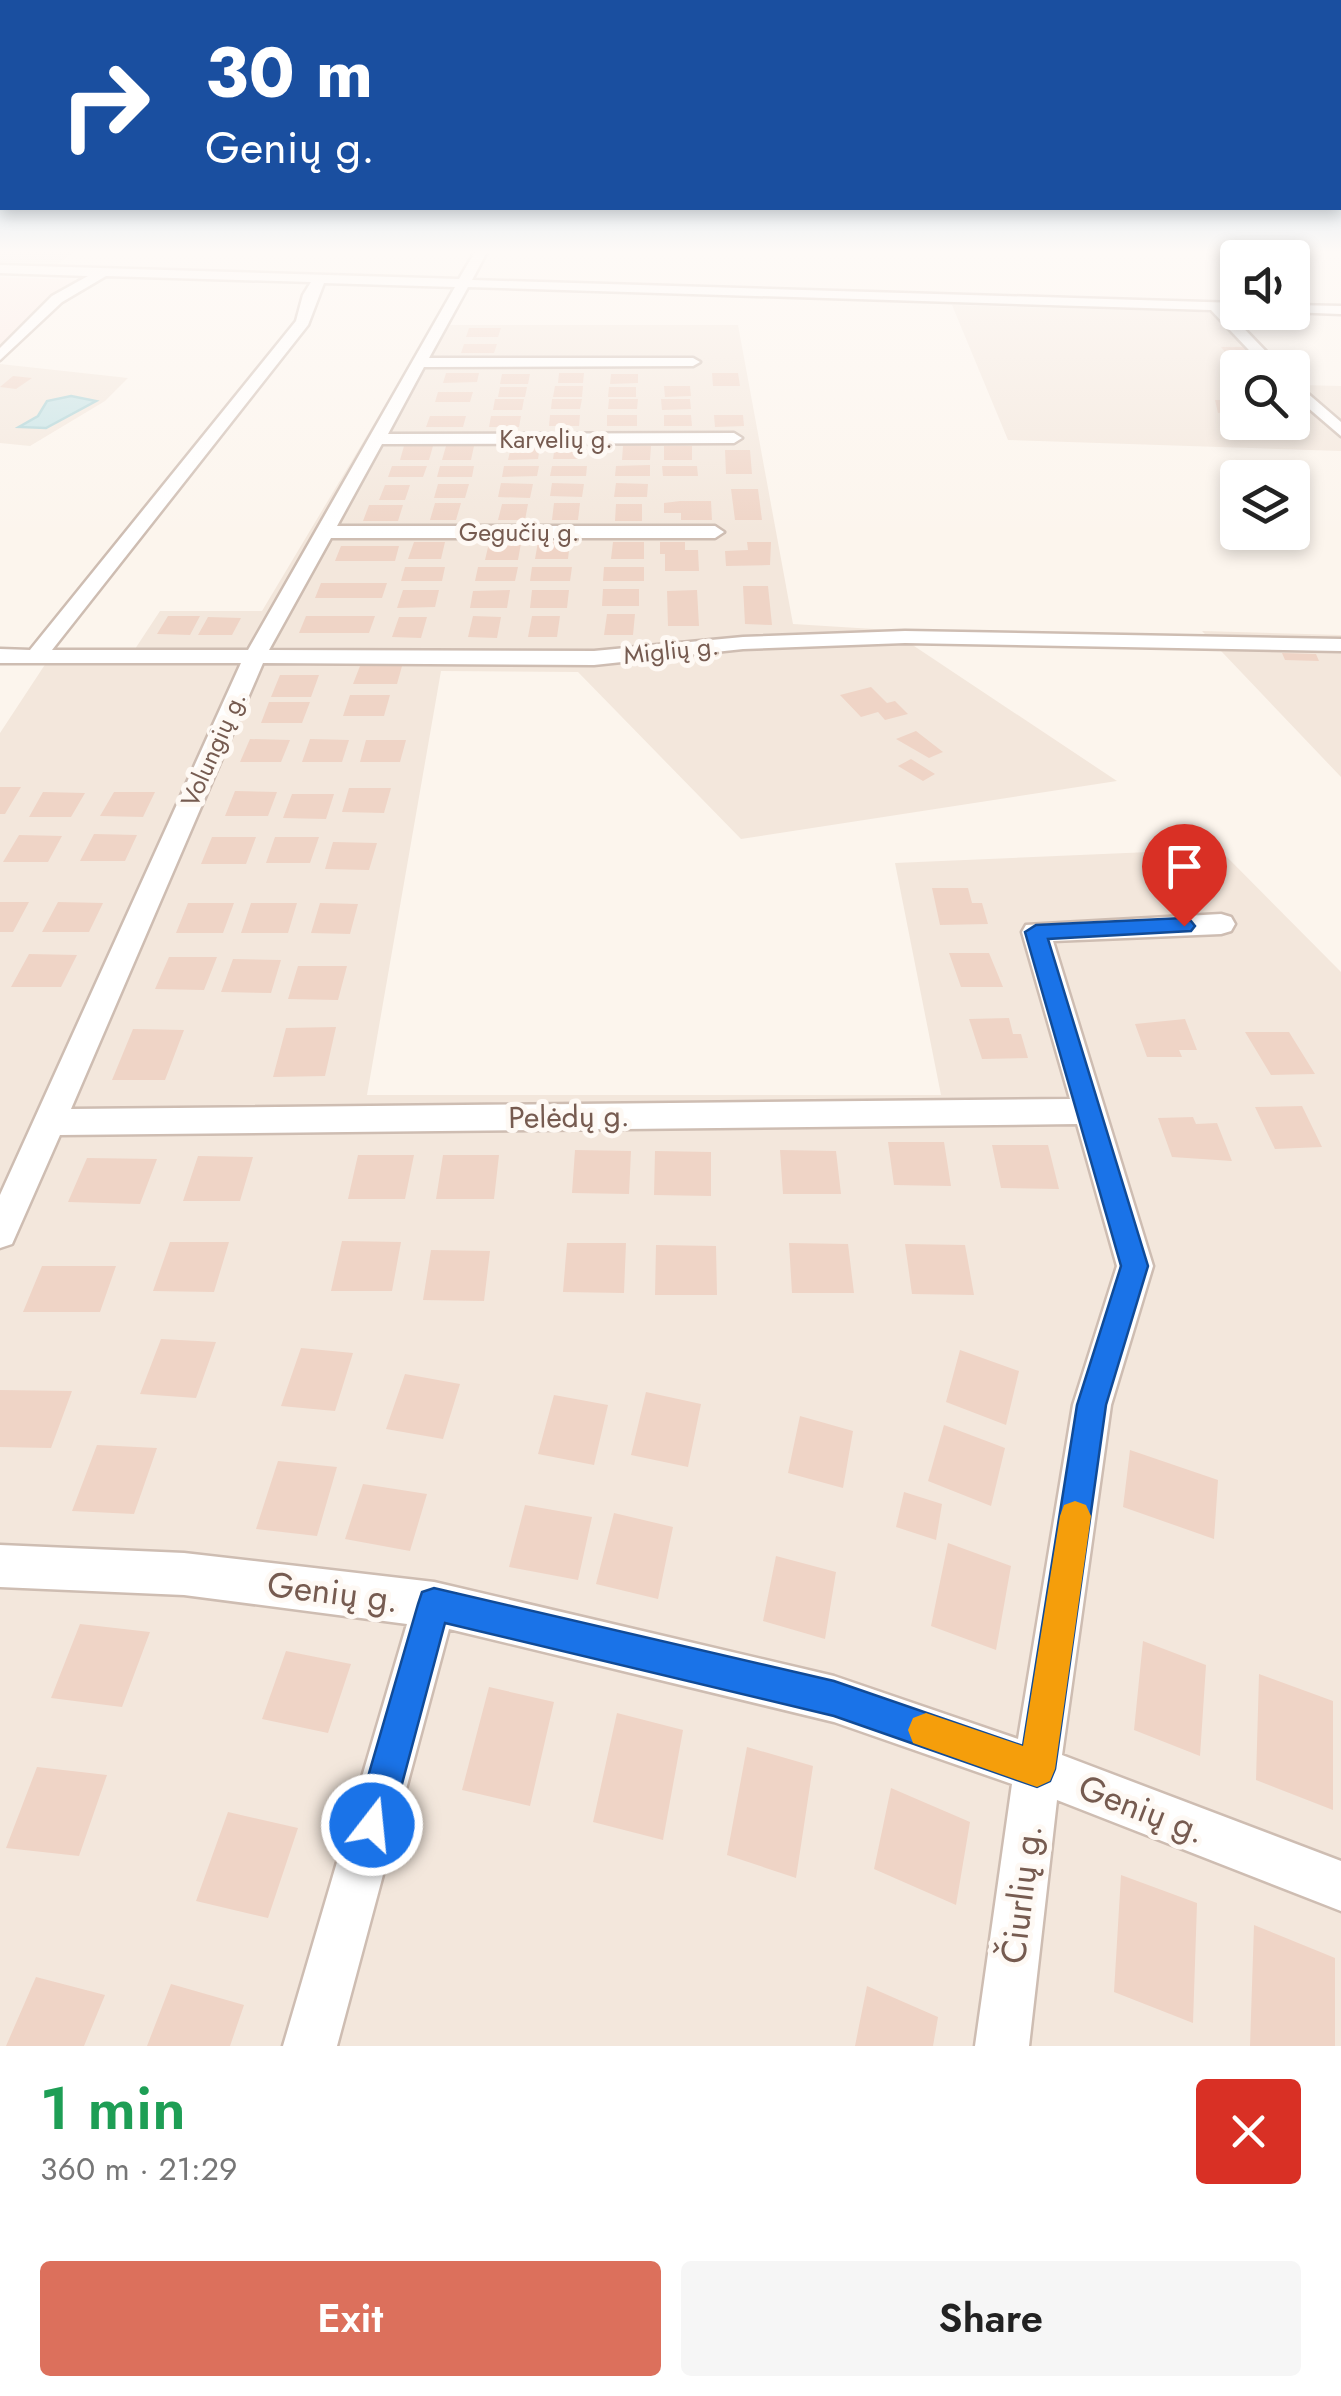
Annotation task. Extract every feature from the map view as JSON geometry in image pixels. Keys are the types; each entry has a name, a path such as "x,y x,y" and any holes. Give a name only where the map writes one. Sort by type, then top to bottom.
{"street":[{"path":"36,656 284,345"},
{"name":"Volungių g.","path":"0,1233 255,657 429,345"},
{"path":"419,363 693,362"},
{"path":"1310,402 1341,431"},
{"name":"Karvelių g.","path":"378,439 734,438"},
{"name":"Gegučių g.","path":"323,532 716,532"},
{"name":"Miglių g.","path":"0,656 594,658 744,642 906,637 1341,645"},
{"name":"Čiurlių g.","path":"1002,2046 1037,1769 1092,1405 1135,1266 1036,932 1221,924"},
{"name":"Pelėdų g.","path":"50,1122 1089,1111"},
{"name":"Genių g.","path":"0,1566 184,1574 434,1604 834,1698 1037,1769 1341,1886"},
{"path":"310,2046 434,1604"}],"shaded area":[{"path":"0,345 14,345 0,358"},
{"path":"421,345 742,345 793,624 890,630 1117,781 741,839 578,672 441,671 367,1095 941,1095 895,863 1219,849 1341,972 1341,2046 0,2046 0,733 46,663 135,649 160,611 262,611"},
{"path":"969,345 1263,345 1267,350 1220,350 1220,440 1310,440 1310,385 1341,386 1341,451 1008,440"},
{"path":"0,364 128,378 105,401 30,446 0,443"},
{"path":"1202,631 1341,635 1341,777"}],"water":[{"path":"71,396 96,401 46,428 19,427 38,416 47,401"}],"building":[{"path":"464,345 497,345 494,353 461,353"},
{"path":"1221,347 1246,350 1224,350"},
{"path":"446,373 479,373 477,382 443,383"},
{"path":"559,373 584,373 583,383 558,383"},
{"path":"712,373 738,373 740,386 713,386"},
{"path":"502,374 530,374 528,384 500,384"},
{"path":"611,374 638,374 638,383 610,384"},
{"path":"13,376 32,378 16,389 0,387"},
{"path":"555,386 583,386 582,397 553,397"},
{"path":"664,386 690,386 691,396 665,397"},
{"path":"500,387 527,387 525,397 498,397"},
{"path":"609,387 636,387 636,397 608,397"},
{"path":"438,392 473,392 470,402 435,402"},
{"path":"495,399 524,399 522,410 493,410"},
{"path":"552,399 582,399 580,409 551,409"},
{"path":"609,399 638,399 637,409 608,409"},
{"path":"661,399 690,399 691,409 662,410"},
{"path":"550,415 580,415 579,426 549,426"},
{"path":"607,415 637,415 637,426 607,426"},
{"path":"664,415 691,415 692,426 664,426"},
{"path":"714,415 743,415 744,426 715,427"},
{"path":"430,416 466,416 463,427 426,427"},
{"path":"491,416 521,416 519,427 489,427"},
{"path":"404,446 433,446 429,460 400,460"},
{"path":"446,446 474,446 471,460 442,460"},
{"path":"540,446 538,459 508,460 511,447"},
{"path":"555,446 583,446 582,459 553,459"},
{"path":"623,446 651,446 650,460 622,460"},
{"path":"664,446 692,446 692,460 664,460"},
{"path":"725,450 750,450 752,474 726,474"},
{"path":"650,465 650,476 615,476 616,466"},
{"path":"392,466 427,466 423,477 388,477"},
{"path":"440,466 474,466 472,477 437,477"},
{"path":"504,466 539,466 537,476 502,477"},
{"path":"552,466 587,466 586,476 550,476"},
{"path":"662,466 697,466 698,476 663,476"},
{"path":"501,483 533,484 530,498 498,497"},
{"path":"552,483 584,484 582,497 550,496"},
{"path":"616,483 648,484 647,497 614,497"},
{"path":"438,484 469,484 465,498 434,498"},
{"path":"385,485 410,485 405,500 379,500"},
{"path":"731,489 758,489 762,520 735,520"},
{"path":"711,501 712,520 681,520 681,513 664,513 664,503"},
{"path":"435,503 461,503 456,520 430,520"},
{"path":"554,503 580,503 578,520 552,520"},
{"path":"502,504 528,504 525,520 498,520"},
{"path":"616,504 642,504 642,521 615,521"},
{"path":"369,505 403,505 398,521 363,521"},
{"path":"414,542 445,542 441,559 408,559"},
{"path":"538,542 570,542 568,559 535,559"},
{"path":"613,542 644,542 644,559 611,559"},
{"path":"660,542 685,542 685,550 698,550 699,571 665,571"},
{"path":"747,542 771,542 770,565 726,566 725,551 748,550"},
{"path":"489,543 521,543 518,560 485,560"},
{"path":"341,546 399,546 395,561 335,561"},
{"path":"405,567 445,567 442,581 401,581"},
{"path":"478,567 518,567 515,581 475,581"},
{"path":"532,567 572,567 570,581 530,581"},
{"path":"604,567 644,567 644,581 603,581"},
{"path":"321,583 387,583 382,598 315,598"},
{"path":"743,586 768,586 772,625 745,624"},
{"path":"603,589 639,589 639,606 602,606"},
{"path":"403,590 439,590 435,607 397,608"},
{"path":"510,590 507,608 470,608 473,591"},
{"path":"532,590 569,590 567,608 530,608"},
{"path":"697,590 699,626 668,626 667,591"},
{"path":"607,614 635,614 633,635 604,635"},
{"path":"168,616 200,616 190,635 157,634"},
{"path":"306,616 375,616 369,633 299,633"},
{"path":"473,616 501,617 497,638 468,637"},
{"path":"532,616 560,616 557,637 528,637"},
{"path":"208,617 241,618 232,635 198,635"},
{"path":"399,617 427,617 421,638 392,637"},
{"path":"1282,653 1316,654 1319,661 1285,660"},
{"path":"360,666 402,666 397,684 353,684"},
{"path":"280,675 319,675 311,697 271,697"},
{"path":"871,687 887,703 895,701 908,714 885,720 878,712 861,717 840,695"},
{"path":"350,695 390,695 384,716 343,716"},
{"path":"269,702 310,702 302,723 261,723"},
{"path":"916,731 943,752 929,758 896,739"},
{"path":"250,739 290,740 281,762 240,762"},
{"path":"310,739 349,740 342,762 302,762"},
{"path":"366,740 406,740 400,762 360,762"},
{"path":"911,759 935,774 923,781 898,766"},
{"path":"0,787 21,787 5,814 0,814"},
{"path":"349,788 391,788 384,813 342,812"},
{"path":"235,791 277,792 268,816 225,816"},
{"path":"43,792 85,793 71,817 29,817"},
{"path":"114,792 155,792 143,817 100,816"},
{"path":"292,794 334,794 326,819 283,818"},
{"path":"94,834 137,835 125,861 80,861"},
{"path":"19,835 62,836 48,862 3,862"},
{"path":"212,837 256,837 246,864 201,864"},
{"path":"275,837 319,837 310,863 266,863"},
{"path":"333,842 377,843 369,870 325,869"},
{"path":"932,888 968,888 972,903 982,903 988,924 940,925"},
{"path":"0,902 29,902 13,932 0,932"},
{"path":"58,902 103,903 89,932 42,932"},
{"path":"188,903 234,903 223,933 176,933"},
{"path":"251,903 297,903 288,933 241,933"},
{"path":"320,903 358,904 350,934 311,933"},
{"path":"949,953 989,953 1003,987 961,987"},
{"path":"29,954 77,955 61,987 11,987"},
{"path":"169,957 217,957 204,990 155,989"},
{"path":"233,959 281,960 271,993 221,992"},
{"path":"298,966 347,966 338,1000 288,999"},
{"path":"1009,1018 1013,1034 1021,1034 1028,1058 982,1059 969,1019"},
{"path":"1185,1019 1197,1050 1179,1050 1182,1057 1147,1057 1135,1024"},
{"path":"336,1027 325,1076 273,1077 286,1028"},
{"path":"133,1029 184,1030 165,1080 112,1080"},
{"path":"1245,1032 1289,1032 1315,1074 1271,1075"},
{"path":"1302,1106 1322,1147 1275,1149 1255,1107"},
{"path":"1193,1117 1196,1124 1217,1123 1232,1161 1172,1157 1158,1118"},
{"path":"888,1142 944,1142 951,1186 894,1185"},
{"path":"992,1145 1048,1145 1059,1189 1001,1188"},
{"path":"575,1150 631,1151 629,1194 572,1193"},
{"path":"780,1150 836,1151 841,1194 783,1194"},
{"path":"655,1151 711,1152 711,1196 654,1195"},
{"path":"358,1155 414,1155 405,1199 348,1199"},
{"path":"443,1155 499,1155 494,1199 436,1199"},
{"path":"198,1156 253,1157 240,1201 183,1201"},
{"path":"87,1158 157,1159 140,1204 68,1202"},
{"path":"342,1241 401,1242 392,1291 331,1291"},
{"path":"170,1242 229,1242 214,1292 153,1291"},
{"path":"567,1243 626,1243 624,1293 563,1292"},
{"path":"789,1243 848,1244 854,1293 792,1293"},
{"path":"905,1244 965,1245 974,1295 912,1294"},
{"path":"656,1245 716,1246 717,1295 655,1295"},
{"path":"431,1250 490,1251 484,1301 423,1300"},
{"path":"42,1266 116,1266 100,1312 23,1312"},
{"path":"161,1339 216,1342 196,1398 140,1394"},
{"path":"301,1348 353,1353 335,1411 281,1406"},
{"path":"960,1350 1019,1371 1006,1425 946,1402"},
{"path":"405,1374 460,1384 443,1439 386,1429"},
{"path":"0,1390 72,1391 51,1448 0,1447"},
{"path":"646,1392 701,1404 688,1467 631,1455"},
{"path":"554,1395 608,1405 594,1465 538,1454"},
{"path":"800,1416 853,1431 843,1488 788,1473"},
{"path":"944,1425 1005,1448 991,1506 928,1481"},
{"path":"97,1445 157,1448 134,1514 72,1511"},
{"path":"1130,1450 1218,1480 1214,1539 1123,1507"},
{"path":"278,1461 337,1467 317,1536 256,1529"},
{"path":"363,1484 427,1494 410,1551 345,1539"},
{"path":"904,1492 942,1504 936,1540 896,1527"},
{"path":"525,1505 592,1517 578,1580 509,1567"},
{"path":"614,1513 673,1527 658,1599 596,1584"},
{"path":"948,1543 1011,1566 996,1650 931,1626"},
{"path":"776,1556 836,1572 825,1639 763,1621"},
{"path":"80,1624 150,1632 122,1707 51,1698"},
{"path":"1143,1641 1206,1665 1200,1756 1134,1730"},
{"path":"286,1651 351,1664 328,1733 262,1719"},
{"path":"1259,1674 1333,1701 1333,1810 1256,1780"},
{"path":"489,1687 554,1702 530,1806 462,1790"},
{"path":"617,1713 683,1730 663,1840 593,1822"},
{"path":"747,1747 813,1766 796,1878 727,1855"},
{"path":"37,1767 107,1775 79,1856 6,1848"},
{"path":"891,1788 970,1822 956,1905 874,1869"},
{"path":"228,1812 298,1828 268,1918 196,1901"},
{"path":"1121,1875 1197,1903 1193,2023 1114,1992"},
{"path":"1254,1925 1335,1958 1335,2046 1250,2046"},
{"path":"36,1977 105,1995 84,2046 6,2046"},
{"path":"171,1984 244,2005 230,2046 147,2046"},
{"path":"867,1986 938,2017 933,2046 855,2046"}],"slow traffic":[{"path":"926,1730 1037,1769 1075,1516"}],"route":[{"path":"372,1825 434,1604 834,1698 1037,1769 1092,1405 1135,1266 1036,932 1184,926"}]}
